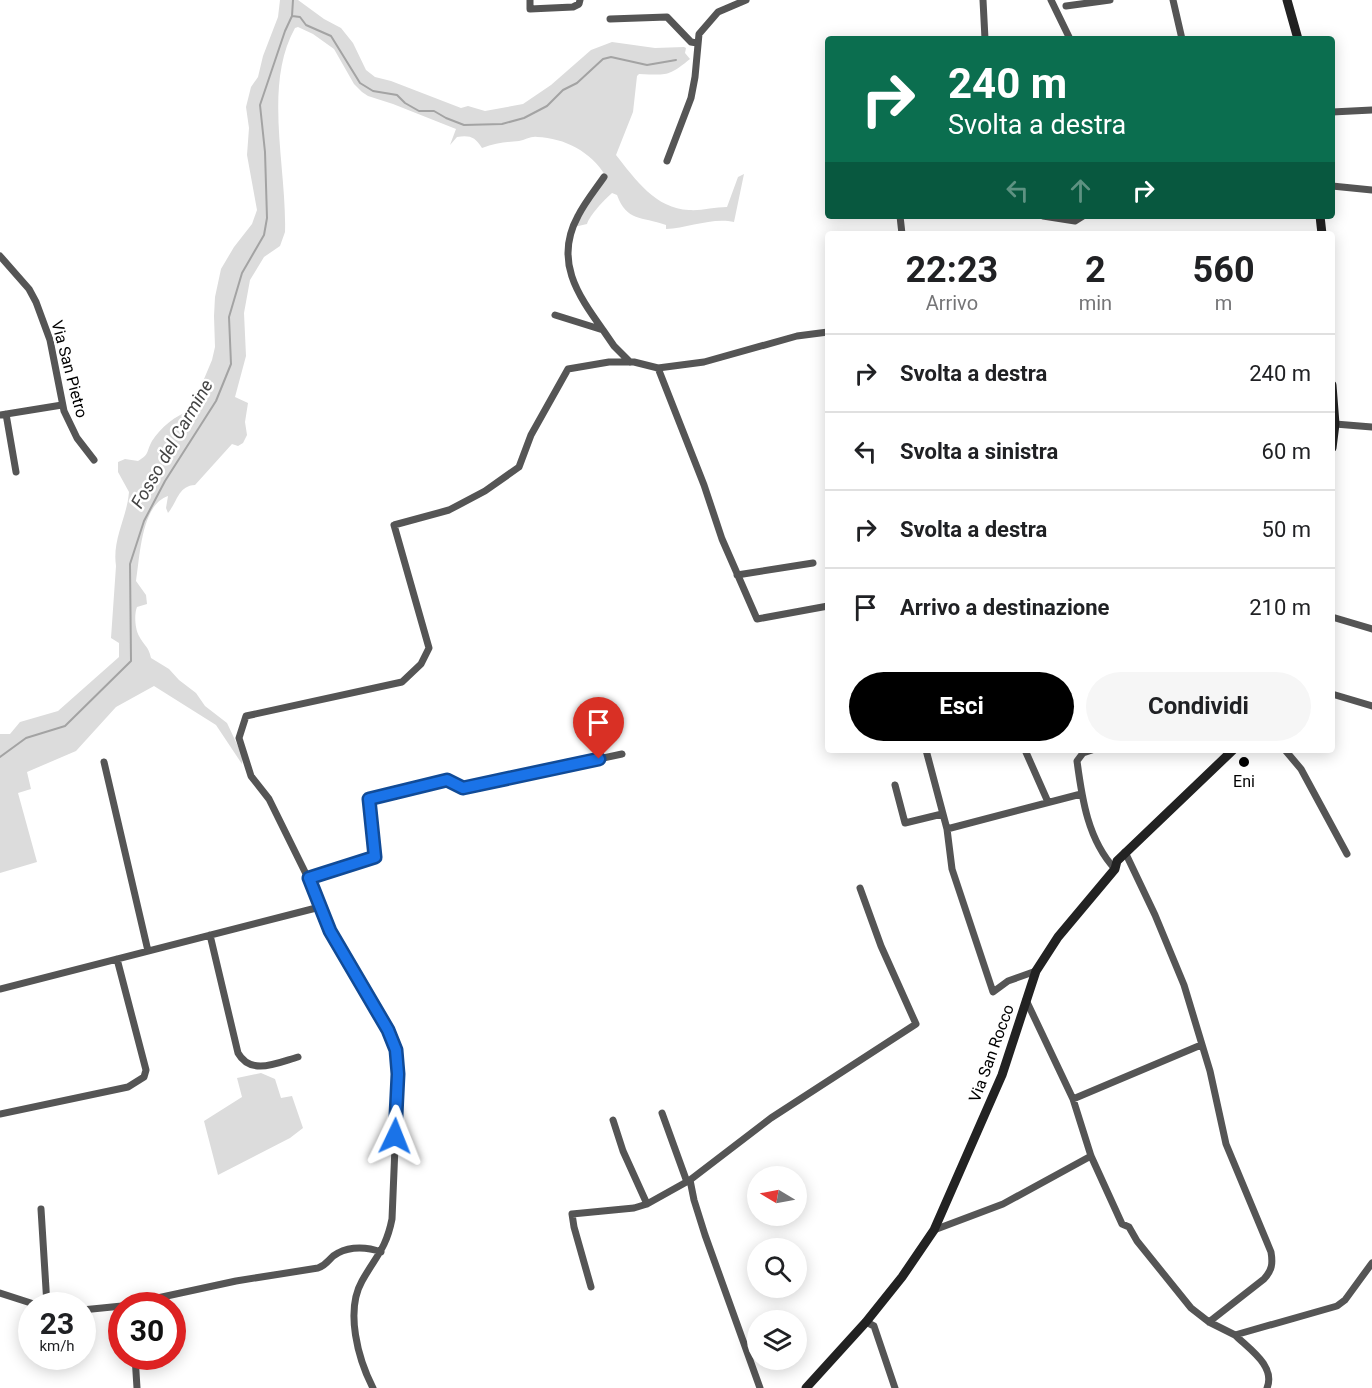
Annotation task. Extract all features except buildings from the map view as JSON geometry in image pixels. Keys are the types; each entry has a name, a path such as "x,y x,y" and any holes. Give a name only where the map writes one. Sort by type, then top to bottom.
{"street":[{"path":"530,0 530,9 573,7 579,4 580,0"},
{"path":"667,161 691,98 699,34 718,12 746,0"},
{"path":"983,0 985,36"},
{"path":"1051,0 1069,36"},
{"path":"1066,6 1110,0"},
{"path":"1173,0 1181,36"},
{"path":"1287,0 1297,36"},
{"path":"610,19 667,17 691,42 697,43"},
{"path":"1335,112 1372,110"},
{"path":"604,177 578,214 567,243 567,256 573,282 584,304 614,346 630,362"},
{"path":"1335,186 1372,190"},
{"path":"1062,219 1075,221 1078,219"},
{"name":"Via San Pietro","path":"0,256 29,289 40,312 52,349 62,405 77,438 94,460"},
{"path":"555,315 603,330"},
{"path":"374,1388 368,1378 359,1347 355,1307 356,1295 362,1281 381,1252 389,1234 392,1219 398,1074 396,1050 388,1030 330,931 309,878 269,799 251,776 239,738 246,716 402,682 421,664 429,648 394,525 449,510 485,491 519,467 531,435 568,369 609,362 630,362 658,368 704,362 797,336 825,332"},
{"path":"658,368 704,485 722,539 757,619 825,607"},
{"path":"16,472 3,415 62,405"},
{"path":"1335,424 1372,427"},
{"path":"737,575 813,564"},
{"path":"1335,618 1372,629"},
{"path":"1335,695 1372,706"},
{"path":"927,753 946,829 952,869 993,992 1015,978 1036,971"},
{"path":"1026,753 1048,802"},
{"path":"1083,753 1077,761 1081,794 1100,852 1114,869"},
{"name":"Via San Rocco","path":"806,1388 866,1322 902,1277 934,1230 1002,1075 1036,971 1063,930 1114,869 1117,861 1125,852 1230,753"},
{"path":"1288,753 1301,768 1347,854"},
{"path":"309,878 375,857 369,799 447,780 463,788 621,754"},
{"path":"104,762 148,951"},
{"path":"896,785 906,823 942,814"},
{"path":"946,829 1081,794"},
{"path":"1125,852 1180,974 1210,1071 1226,1144 1271,1252 1273,1263 1270,1273 1264,1280 1209,1322"},
{"path":"591,1287 572,1214 634,1208 647,1204 689,1181 771,1118 916,1024 881,946 860,888"},
{"path":"0,989 320,907"},
{"path":"210,935 238,1053 242,1059 248,1064 266,1067 298,1057"},
{"path":"0,1114 128,1087 144,1077 146,1070 117,959"},
{"path":"1026,1000 1073,1099 1091,1156 1122,1224 1129,1227 1137,1241 1191,1308 1209,1322 1235,1335 1266,1366 1270,1376 1267,1388"},
{"path":"1073,1099 1201,1045"},
{"path":"662,1113 689,1181 705,1234 760,1388"},
{"path":"613,1120 623,1151 647,1204"},
{"path":"934,1230 1003,1204 1091,1156"},
{"path":"41,1209 46,1292"},
{"path":"186,1292 236,1281 318,1268 327,1264 337,1253 353,1249 373,1249 381,1252"},
{"path":"1235,1335 1337,1306 1345,1300 1372,1263"},
{"path":"0,1293 18,1299"},
{"path":"866,1322 874,1326 895,1388"},
{"path":"136,1370 137,1388"}],"shaded area":[{"path":"280,0 298,0 341,28 353,43 366,70 375,77 461,108 468,106 485,111 523,104 551,85 591,50 612,42 655,48 684,47 690,59 677,69 666,74 639,74 637,76 633,112 616,155 647,191 666,204 677,208 694,210 727,207 738,177 744,174 734,222 718,221 666,229 666,225 630,214 625,210 617,195 612,193 594,212 587,224 574,227 605,175 585,153 567,143 535,137 482,148 472,138 462,136 457,137 450,145 456,129 368,96 354,84 334,49 313,34 298,27 295,28 285,51 278,101 285,232 280,246 264,257 250,280 244,313 246,356 235,397 248,403 245,422 247,435 243,443 238,446 232,444 195,485 185,488 168,513 166,508 168,496 159,501 152,510 143,533 136,581 146,595 147,604 137,607 135,617 137,630 151,658 169,669 196,693 205,706 227,723 243,757 242,764 216,725 154,686 116,707 76,751 27,772 31,789 18,793 37,862 0,873 0,734 10,734 20,722 58,711 119,657 119,643 111,638 115,556 129,492 118,472 118,462 125,459 138,461 142,459 155,436 164,427 191,410 212,360 215,347 215,297 221,269 252,224 257,210 247,155 249,128 246,107 251,87 258,77 263,56 278,17"},
{"path":"261,1073 275,1079 281,1098 292,1096 303,1128 290,1138 218,1175 204,1121 242,1097 237,1078"}],"waterway":[{"name":"Fosso del Carmine","path":"0,757 26,738 65,726 131,661 130,564 144,521 165,481 216,401 231,364 229,317 242,273 264,235 267,218 265,152 260,105 292,16 293,0"},
{"path":"292,16 300,17 306,25 331,36 360,83 373,91 397,95 419,111 434,111 464,125 502,124 524,118 547,106 563,90 577,83 603,59 611,57 647,65 676,60"}],"place":[{"name":"Eni","path":"1244,762"}],"route":[{"path":"395,1136 398,1074 396,1050 388,1030 330,931 309,878 375,857 369,799 447,780 463,788 599,759"}]}
